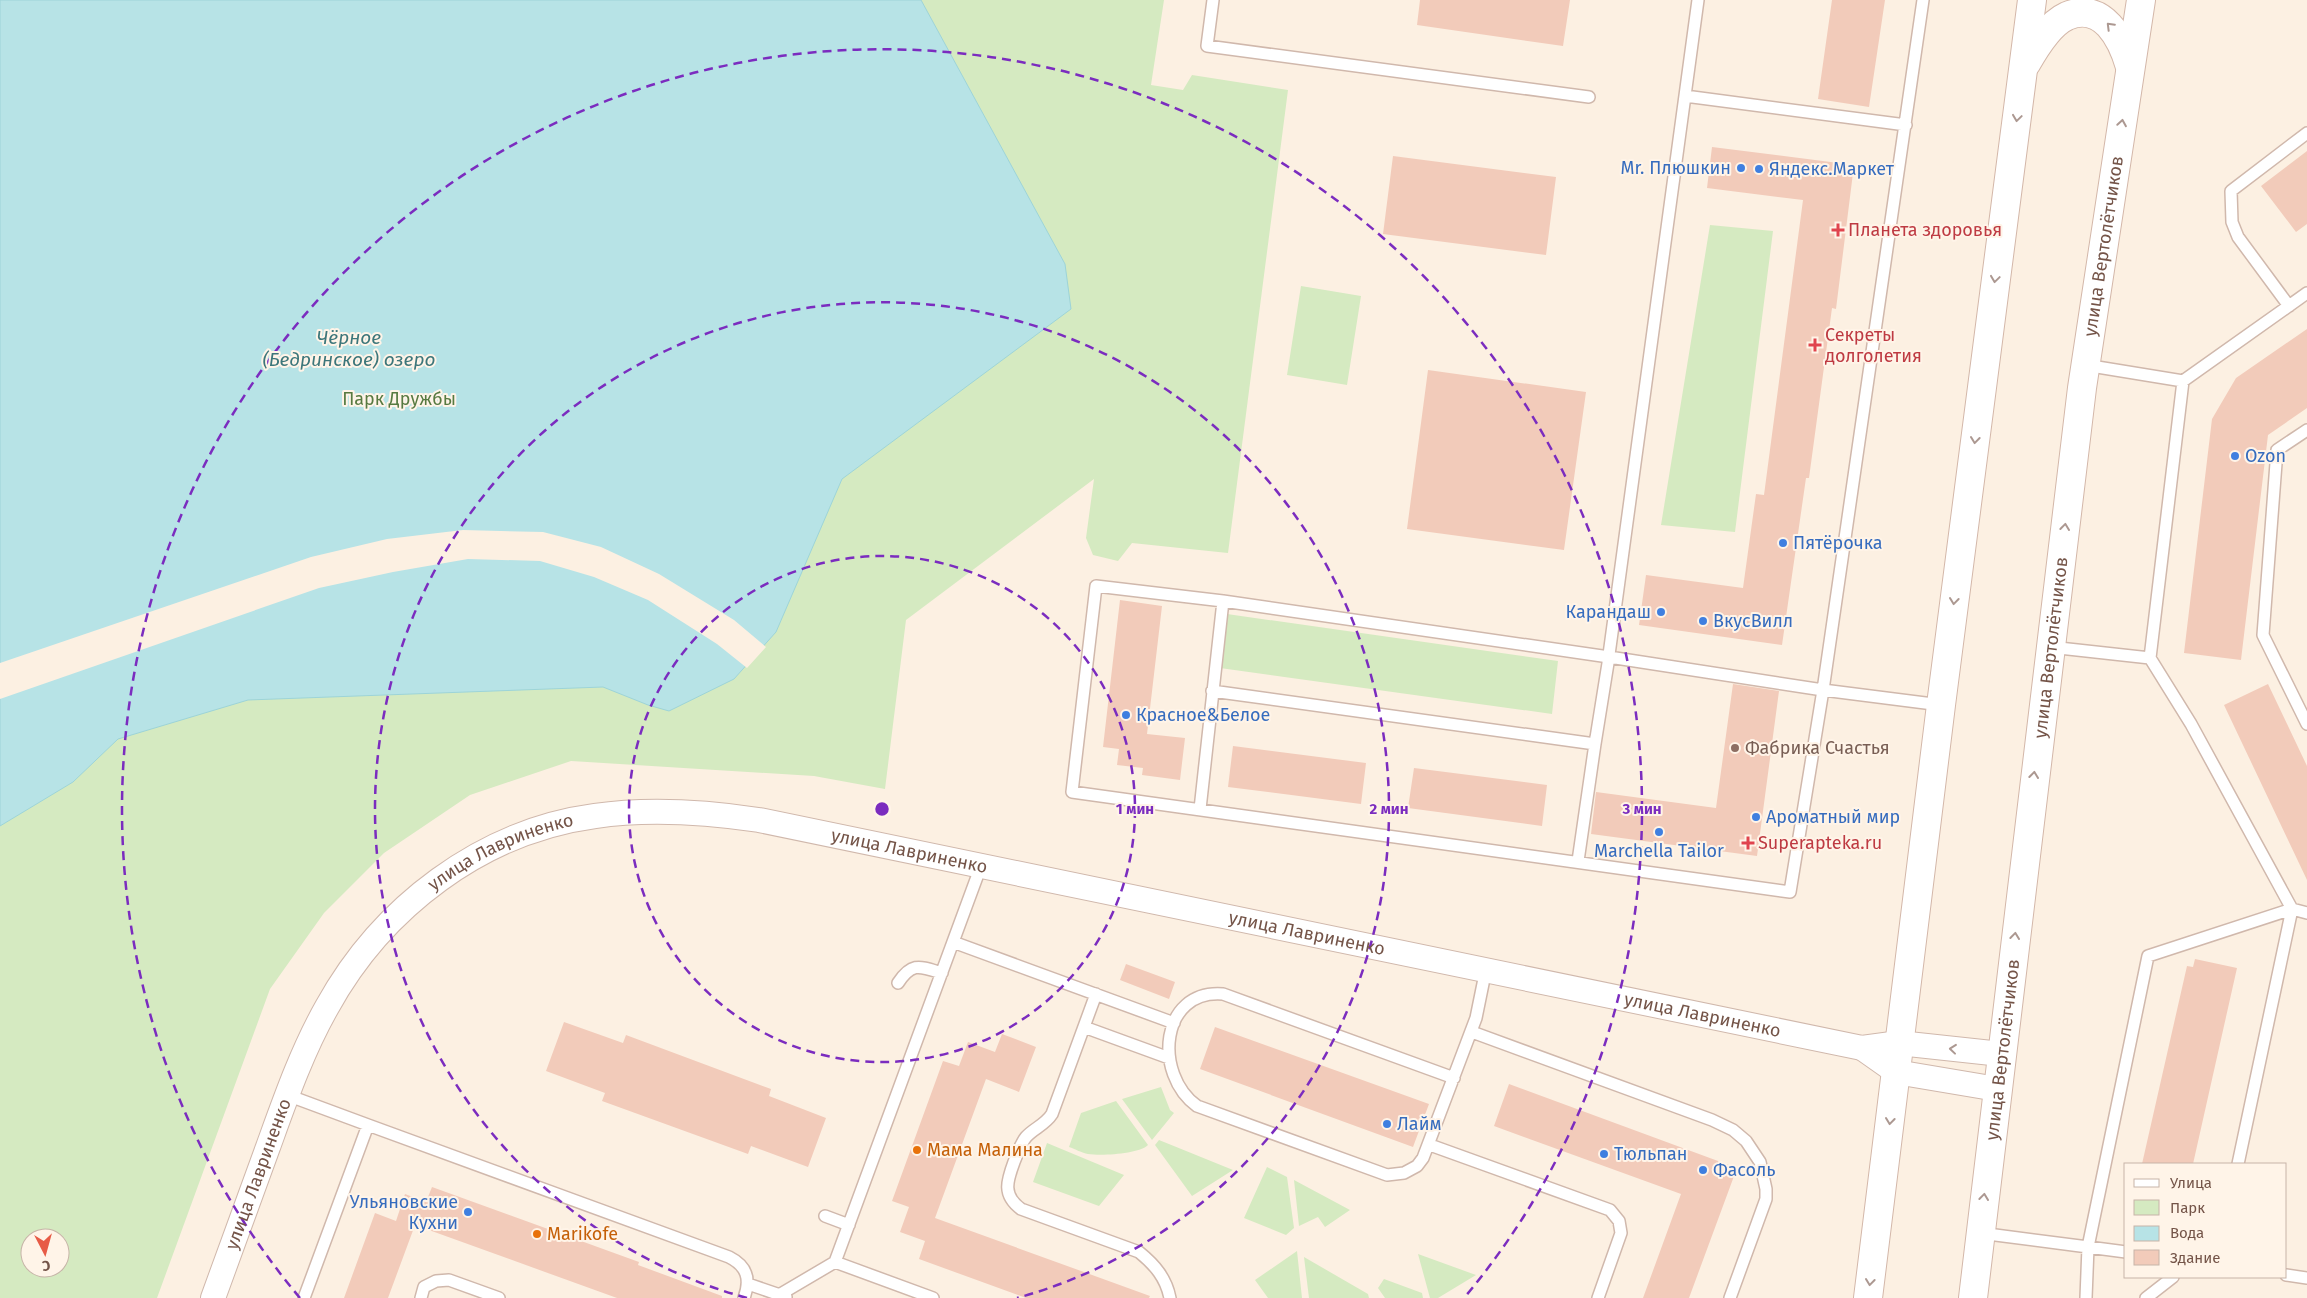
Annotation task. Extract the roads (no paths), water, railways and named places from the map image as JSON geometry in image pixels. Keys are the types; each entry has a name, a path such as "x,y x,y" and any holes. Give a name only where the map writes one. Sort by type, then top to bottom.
{"main road":[{"path":"1868,1298 1941,705 2032,0"},
{"name":"улица Вертолётчиков","path":"1973,1298 2085,365 2141,0"},
{"path":"2023,69 2054,25 2067,16 2081,14 2095,15 2109,23 2126,53 2131,69"}],"street":[{"name":"улица Лавриненко","path":"213,1298 287,1095 326,1007 365,949 405,907 442,876 491,848 531,832 564,822 622,812 700,813 759,820 1862,1048 1899,1043 2001,1054"},
{"name":"улица Лавриненко","path":"1862,1048 1896,1072"},
{"path":"1896,1072 1997,1089"}],"lane":[{"path":"1213,0 1207,46 1589,97"},
{"path":"1578,861 1609,657 1698,0"},
{"path":"1923,0 1824,690 1790,892 1072,792 1096,586 1223,601 1824,690 1941,705"},
{"path":"1685,96 1906,125"},
{"path":"2289,306 2238,237 2232,222 2231,191 2307,134"},
{"path":"2085,365 2183,381 2307,293"},
{"path":"2183,381 2150,658 2192,724 2292,909 2238,1163"},
{"path":"2307,430 2277,450 2263,635 2307,724"},
{"path":"1200,809 1223,601"},
{"path":"2050,647 2150,658"},
{"path":"1212,691 1595,744"},
{"path":"748,1284 784,1296 835,1262 981,866"},
{"path":"2086,1298 2088,1247 2148,956 2292,909 2307,914"},
{"path":"953,942 1174,1023"},
{"path":"898,983 906,971 919,966 942,973"},
{"path":"1454,1078 1223,994 1207,994 1195,998 1180,1011 1168,1043 1168,1058 1179,1087 1197,1106 1387,1175 1399,1175 1411,1170 1423,1158 1430,1145 1472,1032 1486,969"},
{"path":"1096,994 1052,1114 1045,1124 1028,1135 1020,1147 1008,1180 1008,1193 1013,1203 1021,1209 1139,1252 1152,1262 1161,1274 1170,1298"},
{"path":"1084,1027 1168,1058"},
{"path":"1472,1032 1712,1120 1734,1130 1746,1141 1755,1153 1763,1170 1766,1198 1730,1298"},
{"path":"287,1095 729,1257 744,1268 748,1284 744,1298"},
{"path":"304,1298 368,1125"},
{"path":"1430,1145 1610,1210 1619,1222 1621,1233 1598,1298"},
{"path":"825,1216 849,1226"},
{"path":"1980,1233 2124,1252"},
{"path":"835,1262 933,1298"},
{"path":"2287,1275 2307,1278"},
{"path":"2146,1298 2172,1278"},
{"path":"420,1298 424,1288 442,1280 449,1280 499,1298"}],"water":[{"name":"Чёрное (Бедринское) озеро","path":"0,0 921,0 1065,264 1071,309 842,479 776,632 734,679 669,711 648,705 603,687 248,700 118,739 73,782 0,826"}],"place":[{"name":"Mr. Плюшкин","path":"1741,168"},
{"name":"Яндекс.Маркет","path":"1759,169"},
{"name":"Планета здоровья","path":"1838,230"},
{"name":"Секреты долголетия","path":"1815,345"},
{"name":"Ozon","path":"2235,456"},
{"name":"Пятёрочка","path":"1783,543"},
{"name":"Карандаш","path":"1661,612"},
{"name":"ВкусВилл","path":"1703,621"},
{"name":"Красное&Белое","path":"1126,715"},
{"name":"Фабрика Счастья","path":"1735,748"},
{"name":"Ароматный мир","path":"1756,817"},
{"name":"Marchella Tailor","path":"1659,832"},
{"name":"Superapteka.ru","path":"1748,843"},
{"name":"Лайм","path":"1387,1124"},
{"name":"Мама Малина","path":"917,1150"},
{"name":"Тюльпан","path":"1604,1154"},
{"name":"Фасоль","path":"1703,1170"},
{"name":"Ульяновские Кухни","path":"468,1212"},
{"name":"Marikofe","path":"537,1234"}],"park label":[{"name":"Парк Дружбы","path":"399,399"}]}
